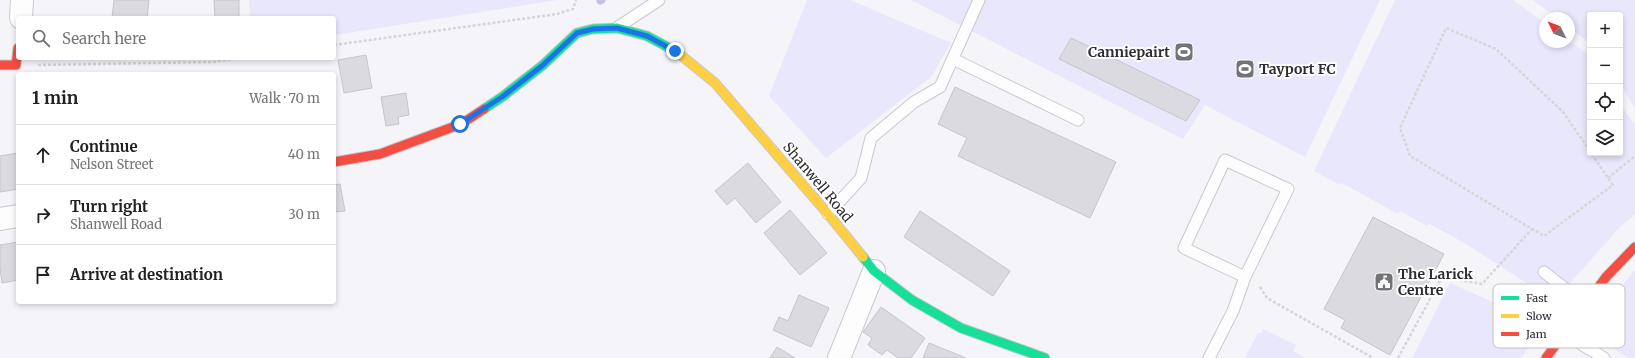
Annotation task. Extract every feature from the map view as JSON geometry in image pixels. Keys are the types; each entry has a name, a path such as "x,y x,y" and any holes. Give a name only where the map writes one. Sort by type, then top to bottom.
{"street":[{"path":"20,16 22,0"},
{"name":"Shanwell Road","path":"336,162 380,154 460,124 502,97 543,65 577,33 593,29 617,28 647,36 675,51 715,83 828,214 874,271 912,300 961,328 1036,357"},
{"path":"0,65 16,65 17,60"},
{"path":"0,219 16,216"},
{"path":"1601,284 1635,247"},
{"path":"839,358 874,271"},
{"path":"1546,358 1554,348"}],"lane":[{"path":"617,28 659,0"},
{"path":"828,214 861,178 872,138 914,102 940,87 979,0"},
{"path":"953,59 1078,120"},
{"path":"1209,358 1233,311 1245,277 1288,189 1225,160 1184,248 1245,277"},
{"path":"1544,272 1559,284"},
{"path":"1588,348 1604,358"}],"path":[{"path":"336,45 557,14 573,9 576,0"},
{"path":"1587,146 1563,112 1496,49 1446,28 1400,128 1410,156 1544,236 1613,185 1594,156"},
{"path":"16,65 213,62 226,60"},
{"path":"1608,178 1635,156"},
{"path":"1398,358 1442,276 1482,284 1532,229"},
{"path":"1259,284 1267,298 1373,358"}],"shaded area":[{"path":"249,0 557,0 336,35 336,16 250,16"},
{"path":"807,0 850,0 951,43 931,77 826,158 769,96"},
{"name":"Canniepairt","path":"911,0 1380,0 1305,157 1205,105 1183,139"},
{"path":"1395,0 1513,0 1539,19 1539,48 1575,48 1575,45 1587,55 1587,156 1623,156 1623,108 1635,125 1635,215 1620,227 1569,284 1528,284 1466,244 1428,223 1427,226 1400,211 1398,214 1342,183 1340,185 1314,171"},
{"path":"1533,0 1635,0 1635,109 1623,88 1623,12 1587,12 1587,41 1575,32 1575,12 1549,12"},
{"path":"1635,270 1635,358 1628,358 1613,348 1625,348 1625,284 1623,284"},
{"path":"1450,283 1493,302 1493,348 1528,348 1520,358 1412,358"},
{"path":"1263,329 1296,345 1293,351 1305,358 1245,358 1258,333 1261,333"}],"building":[{"path":"114,0 149,0 147,16 112,16"},
{"path":"214,0 239,0 239,16 215,16"},
{"path":"1071,38 1200,100 1186,121 1059,59"},
{"path":"366,55 372,88 344,93 338,60"},
{"path":"955,87 1116,162 1090,218 958,156 967,138 938,124"},
{"path":"406,93 409,115 398,117 399,124 386,126 381,97"},
{"path":"16,153 16,189 0,192 0,156"},
{"path":"748,163 781,202 756,223 735,198 727,205 715,191"},
{"path":"340,184 345,211 336,212 336,185"},
{"path":"790,210 827,253 800,275 764,233"},
{"path":"920,211 1010,271 993,296 904,237"},
{"name":"The Larick Centre","path":"1373,217 1444,254 1390,355 1341,328 1345,320 1324,309"},
{"path":"16,242 16,280 2,283 0,268 0,245"},
{"path":"799,295 829,308 811,347 773,330 779,317 788,321"},
{"path":"881,307 925,338 911,358 898,358 887,350 882,355 868,345 872,338 863,332"},
{"path":"929,343 966,358 923,358"},
{"path":"777,347 795,358 770,358"}],"traffic: fast":[{"path":"484,109 543,65 577,33 593,29 617,28 647,36 677,52"},
{"path":"863,257 874,271 912,300 961,328 1045,358"}],"traffic: slow":[{"path":"677,52 715,83 863,257"}],"traffic: jam":[{"path":"0,65 16,65 17,60"},
{"path":"336,162 380,154 461,124 484,109"},
{"path":"1601,284 1635,247"},
{"path":"1546,358 1553,348"}],"place":[{"name":"Canniepairt","path":"1184,52"},
{"name":"Tayport FC","path":"1245,69"},
{"name":"The Larick Centre","path":"1384,282"}],"route":[{"path":"460,124 502,97 543,65 577,33 593,29 617,28 647,36 675,51"}]}
